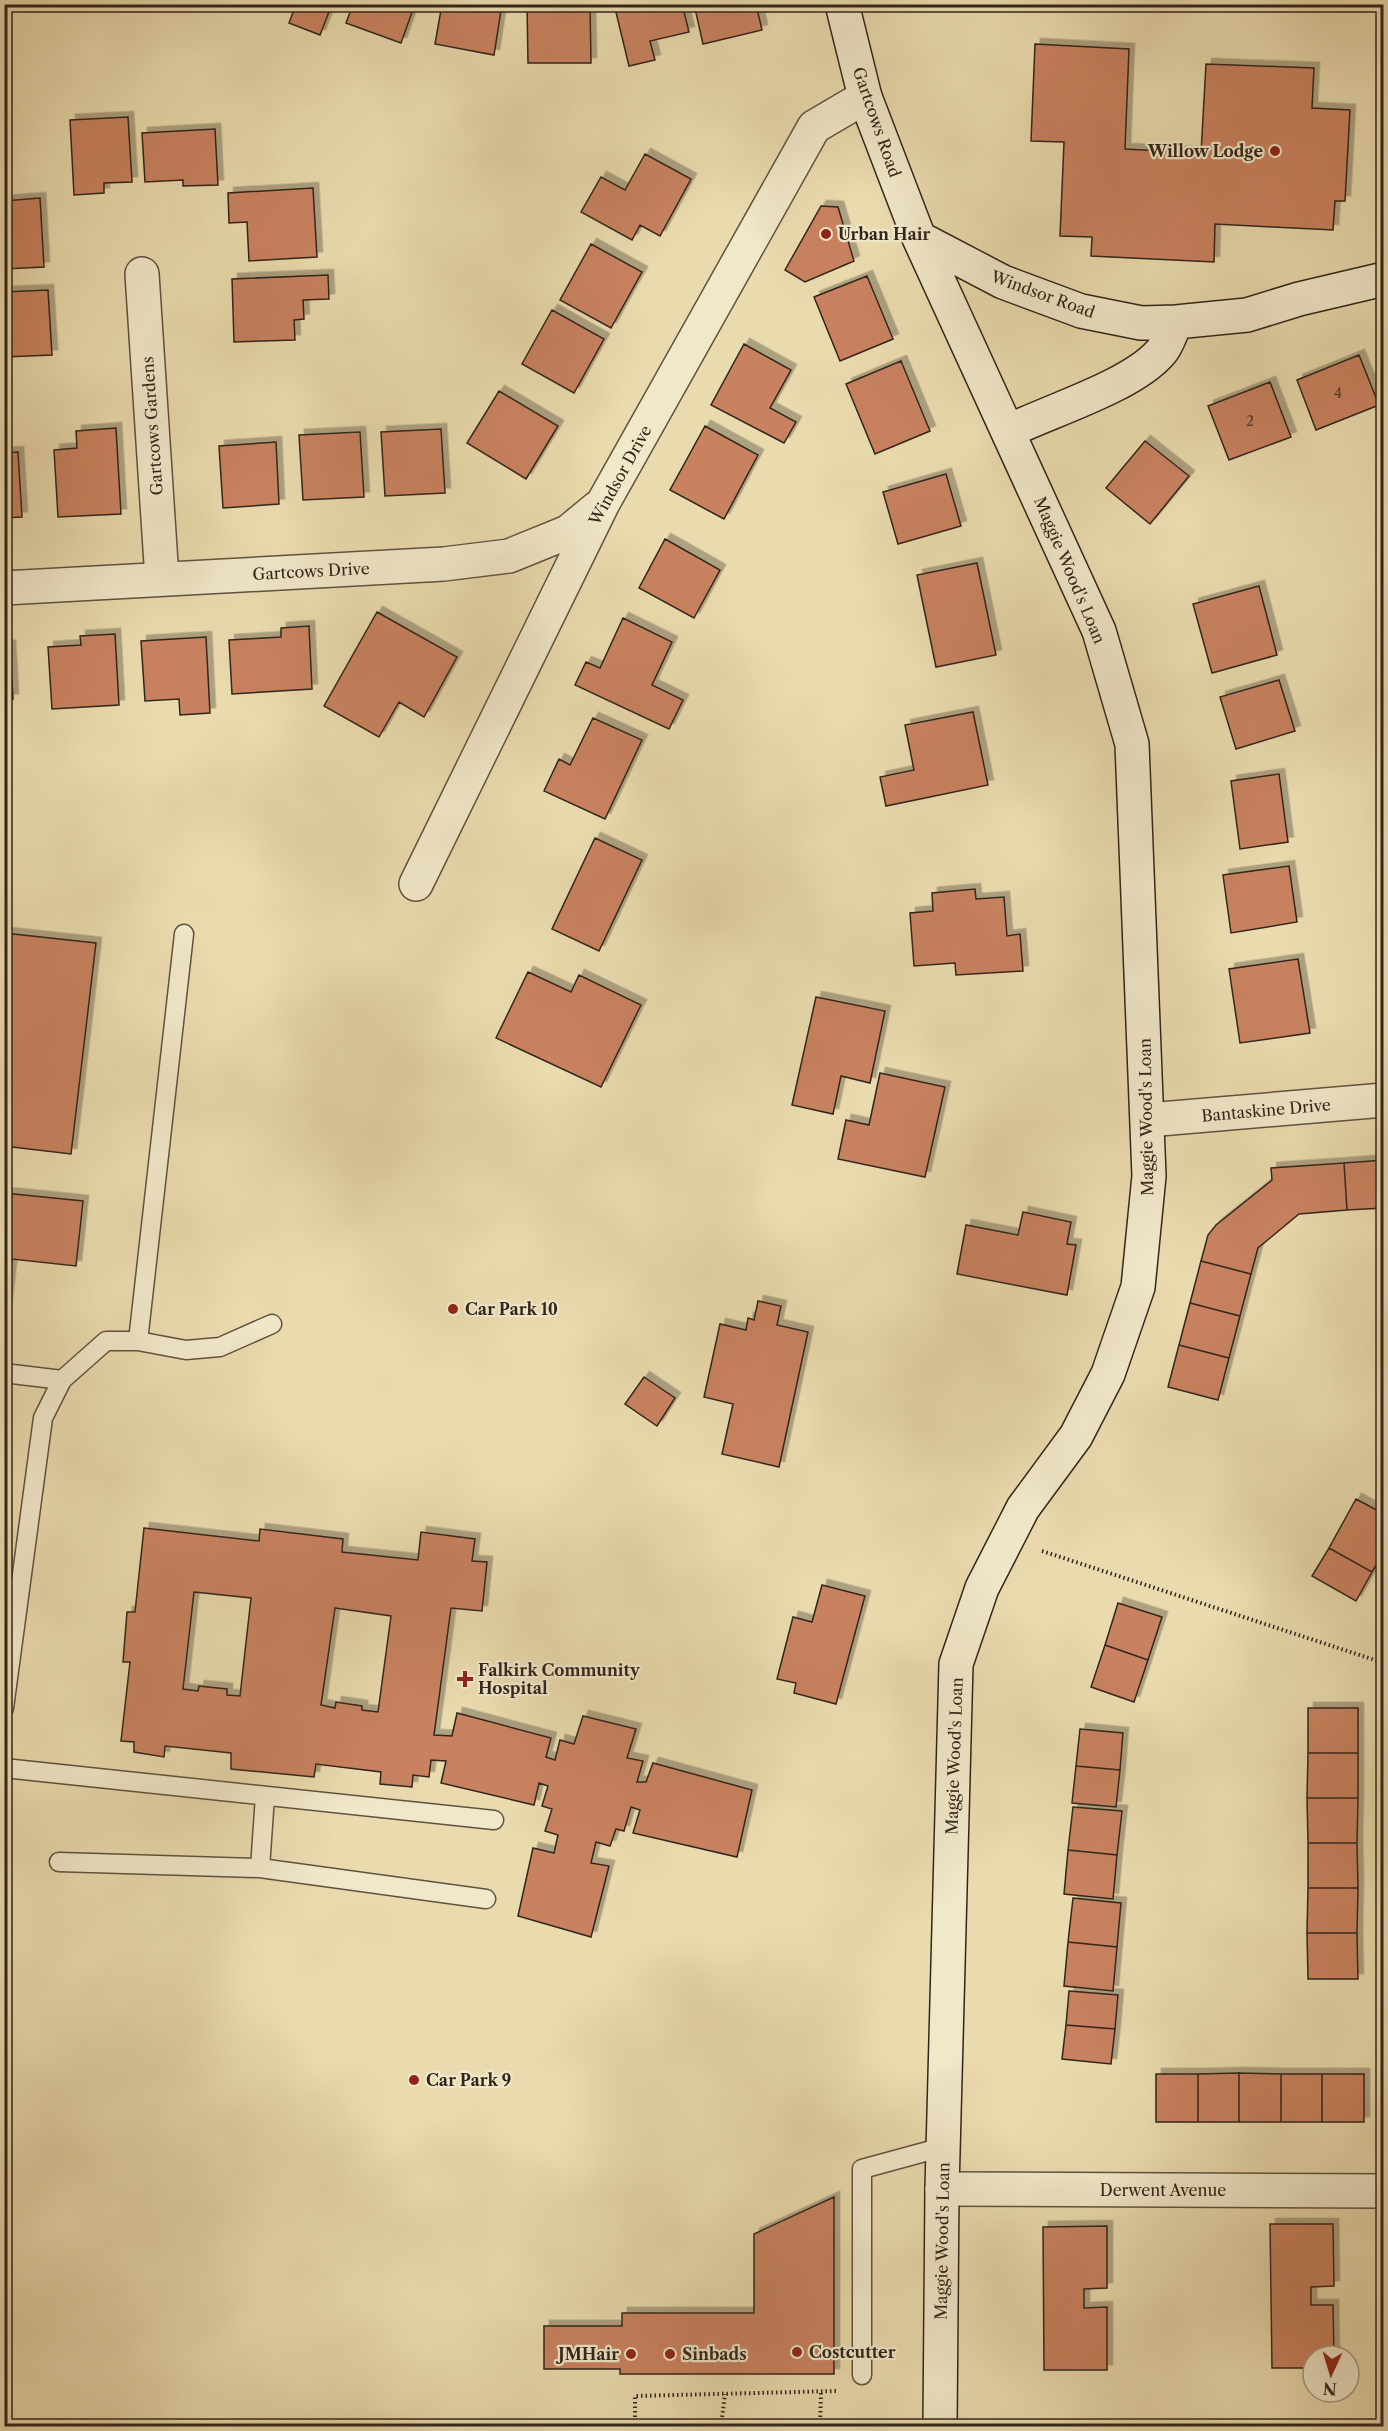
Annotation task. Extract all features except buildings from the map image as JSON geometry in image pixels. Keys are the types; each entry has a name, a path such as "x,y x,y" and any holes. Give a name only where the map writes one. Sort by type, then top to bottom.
{"street":[{"name":"Gartcows Road","path":"842,4 865,97 919,238"},
{"name":"Windsor Drive","path":"416,884 603,503 814,127 865,97"},
{"name":"Windsor Road","path":"919,238 1003,282 1081,310 1141,323 1246,315 1299,299 1383,279"},
{"name":"Maggie Wood's Loan","path":"919,238 1099,631 1132,744 1149,1191 1138,1287 1108,1374 1076,1436 1023,1508 982,1588 956,1664 942,2189 940,2427"},
{"name":"Gartcows Gardens","path":"142,274 162,579"},
{"path":"1009,431 1128,378 1148,366 1163,350 1176,322"},
{"name":"Gartcows Drive","path":"4,588 444,564 509,556 568,532 603,503"},
{"name":"Bantaskine Drive","path":"1148,1120 1383,1100"},
{"name":"Derwent Avenue","path":"942,2189 1383,2191"}],"lane":[{"path":"138,1341 184,934"},
{"path":"4,1708 43,1418 62,1380 105,1341 138,1341 186,1350 220,1347 272,1324"},
{"path":"4,1373 62,1380"},
{"path":"4,1768 494,1820"},
{"path":"260,1868 265,1796"},
{"path":"59,1862 260,1868 486,1899"},
{"path":"862,2375 862,2169 943,2147"}],"path":[{"path":"1008,1539 1383,1663"},
{"path":"635,2427 635,2396 854,2391 862,2375"},
{"path":"820,2427 821,2392"},
{"path":"721,2427 725,2394"}],"place":[{"name":"Willow Lodge","path":"1275,151"},
{"name":"Urban Hair","path":"826,234"},
{"name":"Car Park 10","path":"453,1309"},
{"name":"Falkirk Community Hospital","path":"465,1679"},
{"name":"Car Park 9","path":"414,2080"},
{"name":"Costcutter","path":"797,2352"},
{"name":"JMHair","path":"631,2354"},
{"name":"Sinbads","path":"670,2354"}]}
